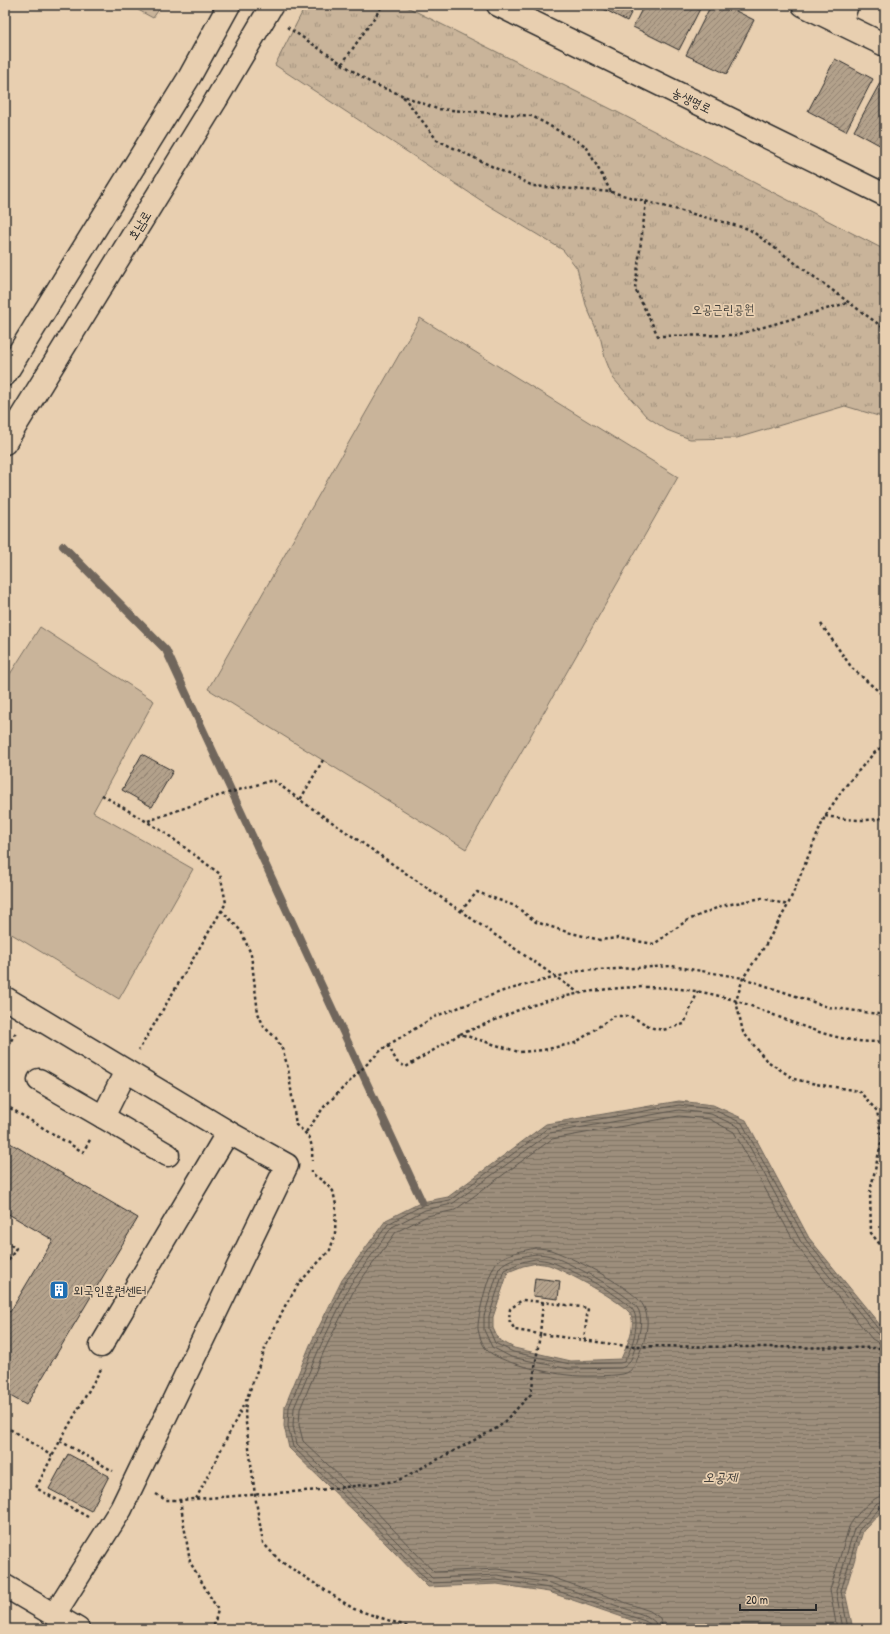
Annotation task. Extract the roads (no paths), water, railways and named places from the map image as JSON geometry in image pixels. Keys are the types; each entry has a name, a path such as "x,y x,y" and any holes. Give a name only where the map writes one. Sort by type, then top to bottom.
{"main road":[{"path":"5,375 190,76 230,5"},
{"name":"호남로","path":"5,443 216,100 272,5"},
{"name":"농생명로","path":"498,5 885,195"},
{"path":"802,5 844,14 885,45"},
{"path":"5,998 228,1132 287,1165 121,1508 54,1615"},
{"path":"103,1117 126,1071"},
{"path":"39,1080 168,1155"},
{"path":"101,1346 228,1132"},
{"path":"5,1586 78,1629"}],"water":[{"name":"오공제","path":"679,1101 713,1105 746,1120 809,1238 885,1331 885,1508 863,1531 845,1592 853,1629 651,1629 643,1624 549,1592 497,1584 428,1587 357,1514 289,1448 284,1426 285,1406 310,1345 342,1280 386,1220 422,1202 448,1197 546,1124","holes":["537,1263 549,1265 567,1273 607,1295 627,1310 631,1315 632,1326 630,1337 621,1359 571,1361 514,1348 498,1339 493,1328 493,1317 508,1272 523,1266"]}],"waterway":[{"path":"63,546 166,650 422,1202"}],"place":[{"name":"외국인훈련센터","path":"59,1290"}],"park label":[{"name":"오공근린공원","path":"723,309"}]}
